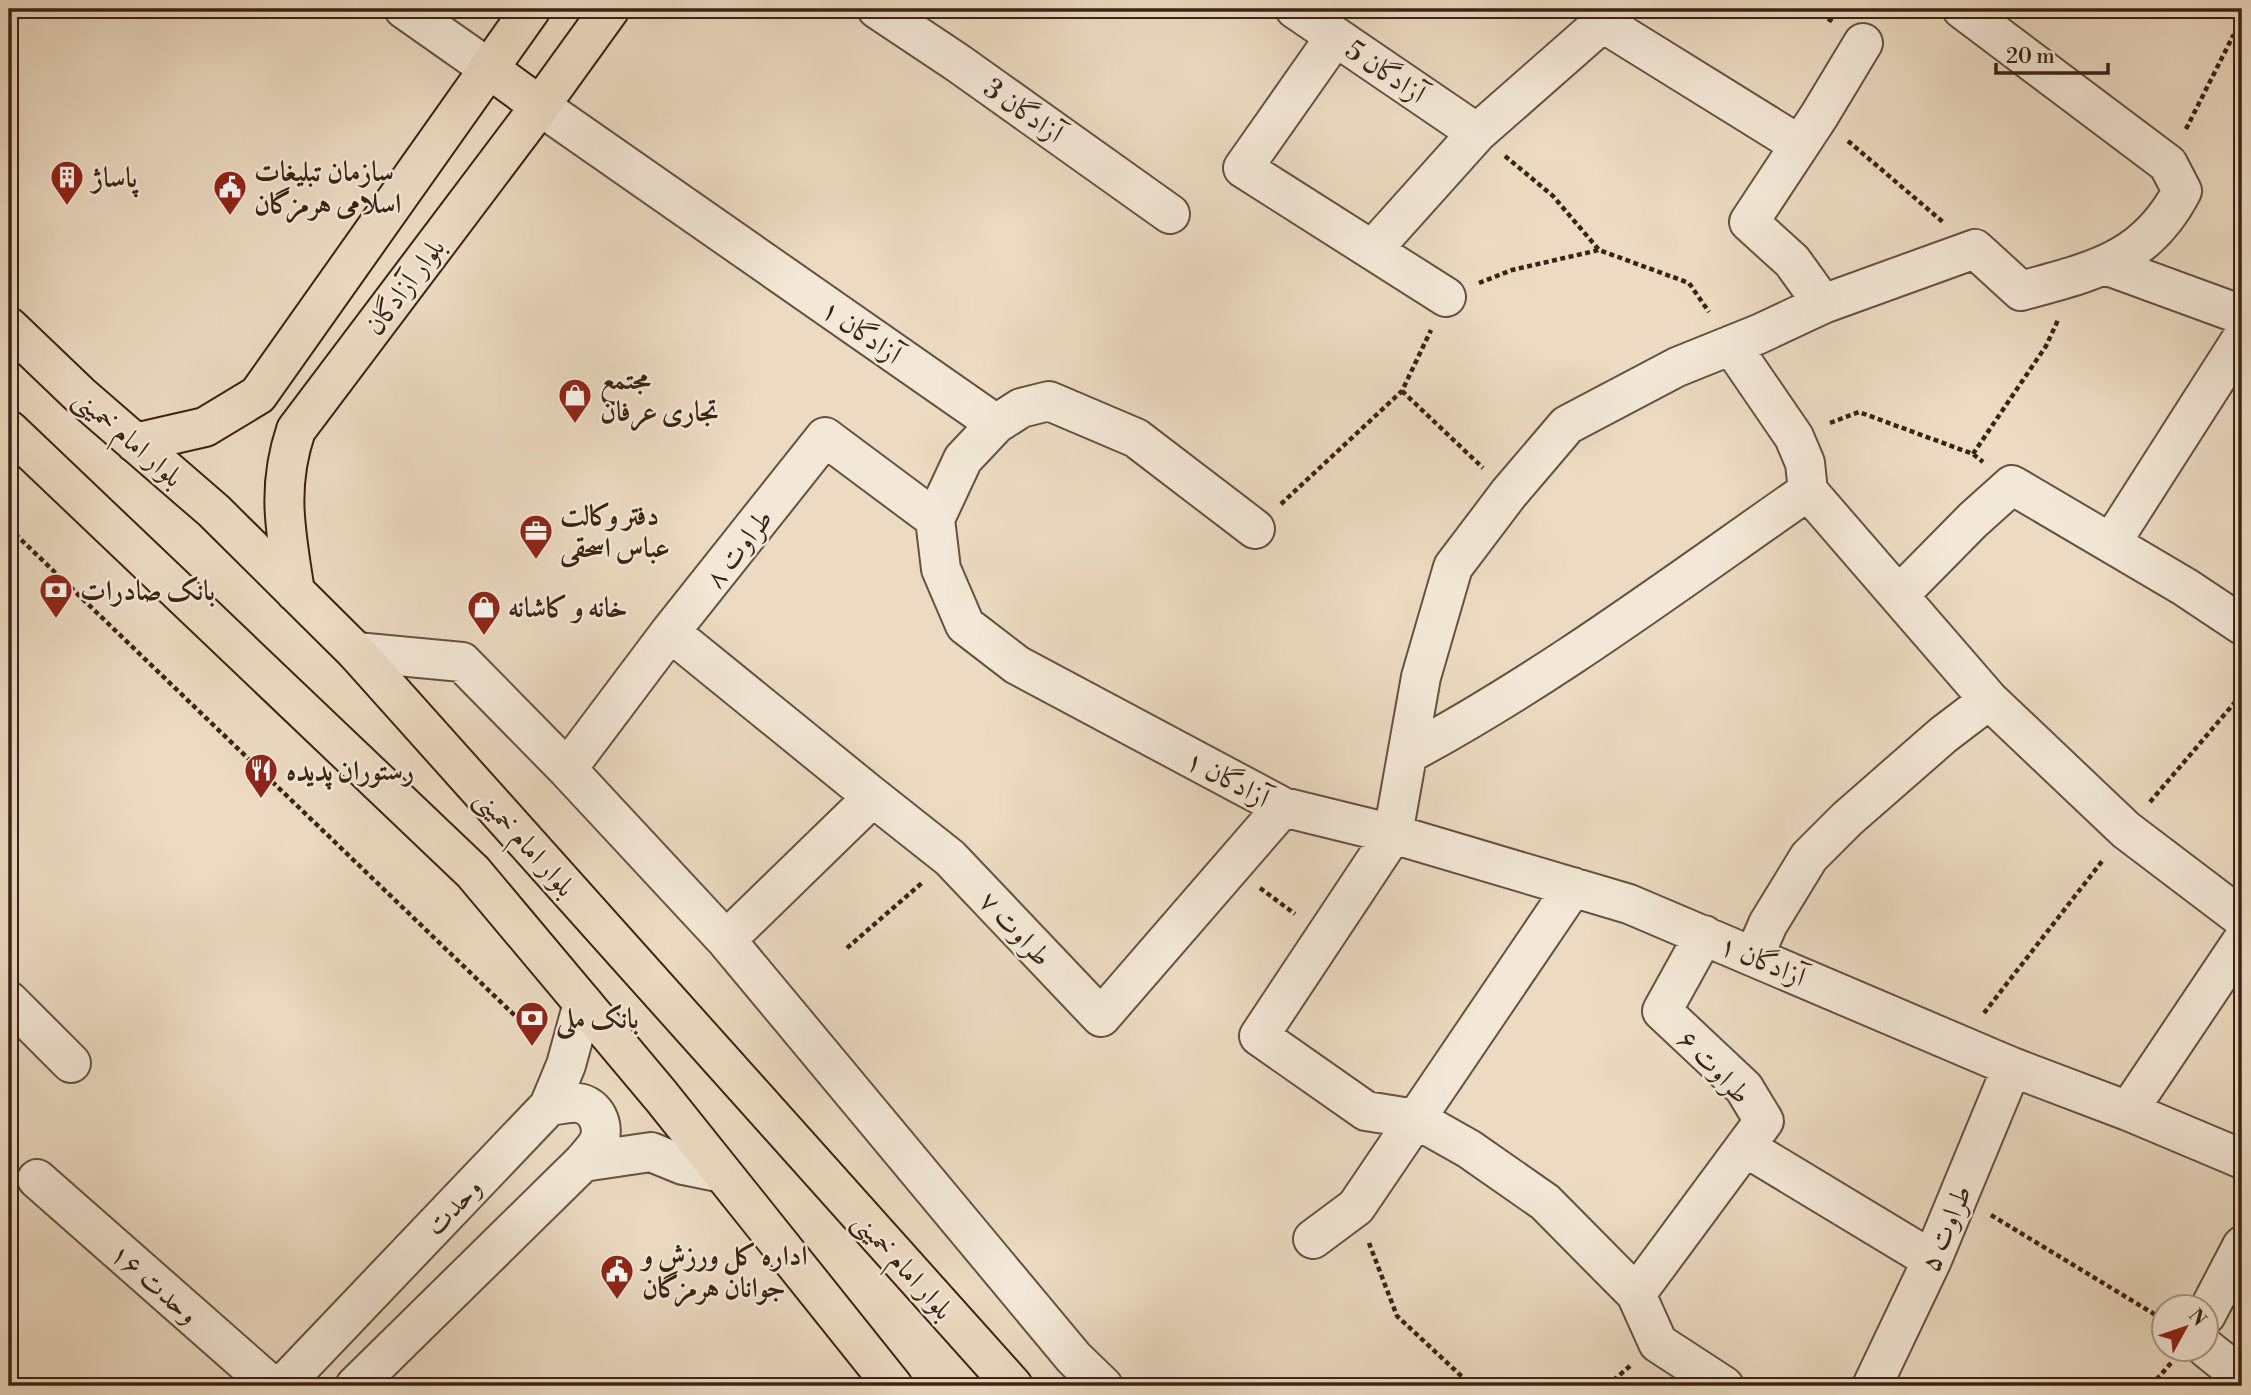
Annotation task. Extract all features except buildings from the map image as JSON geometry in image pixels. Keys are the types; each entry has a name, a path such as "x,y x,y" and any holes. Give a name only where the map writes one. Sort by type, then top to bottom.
{"main road":[{"name":"بلوار آزادگان","path":"135,443 205,427 258,395 531,9"},
{"name":"بلوار آزادگان","path":"295,593 284,517 284,485 289,452 296,430 610,9"},
{"path":"488,68 540,106"},
{"name":"بلوار امام خمینی","path":"9,327 79,394 214,511 356,652 1013,1386"},
{"path":"9,430 473,872 722,1172 893,1386"}],"street":[{"path":"404,9 488,68"},
{"name":"آزادگان 3","path":"877,9 958,63 1170,214"},
{"name":"آزادگان 5","path":"1295,9 1477,133"},
{"path":"1724,1386 1658,1343 1636,1294 1545,1202 1469,1149 1416,1119 1366,1111 1259,1036 1393,834 1421,677 1453,567 1509,492 1567,425 1677,367 1823,304 1975,249 2021,291 2093,270 2149,238 2170,214 2182,191 2168,164 1985,15"},
{"path":"1373,249 1477,133 1611,16 1808,130"},
{"path":"1335,37 1243,167 1446,297"},
{"path":"1823,304 1792,261 1749,222 1863,43"},
{"name":"آزادگان ۱","path":"540,106 996,424"},
{"path":"2093,270 2242,315"},
{"path":"2111,543 2242,338"},
{"path":"1731,345 1794,437 1805,463 1808,491 1989,700 2126,830 2242,918"},
{"path":"935,519 963,459 996,424 1021,408 1049,401 1136,438 1255,529"},
{"name":"طراوت ۸","path":"567,769 670,632 825,437 935,519"},
{"path":"1899,596 1973,520 2012,485 2185,587 2242,625"},
{"path":"1408,754 1458,727 1591,641 1808,491"},
{"name":"آزادگان ۱","path":"935,519 941,569 965,625 1017,665 1283,807 1393,834 1629,904 2012,1067 2128,1111 2242,1159"},
{"name":"طراوت ۷","path":"670,632 950,858 1101,1017 1283,807"},
{"path":"356,652 462,662 567,769 726,940 1072,1372 1103,1386"},
{"path":"1754,956 1768,925 1809,857 1847,819 1943,735 1989,700"},
{"path":"726,940 873,797"},
{"path":"1313,1239 1356,1208 1573,887"},
{"name":"طراوت ۶","path":"1636,1294 1764,1121 1744,1088 1662,1011 1704,935"},
{"path":"2128,1111 2242,941"},
{"path":"9,1001 71,1063"},
{"name":"وحدت","path":"282,1386 549,1106 566,1065 583,1003"},
{"name":"طراوت ۵","path":"1872,1386 1933,1260 2012,1067"},
{"name":"وحدت","path":"355,1386 583,1162 598,1143 601,1131 597,1116 588,1105 576,1102 549,1106"},
{"path":"1745,1147 1933,1260"},
{"path":"583,1162 651,1152 683,1165 722,1172"},
{"name":"وحدت ۱۶","path":"37,1179 272,1386"},
{"path":"2217,1294 2242,1246"},
{"path":"2214,1364 2242,1377"}],"path":[{"path":"2168,164 2233,36 2242,40"},
{"path":"1808,130 1975,249"},
{"path":"1477,133 1553,195 1599,250 1689,283 1731,345"},
{"path":"1255,529 1402,391 1446,297 1512,270 1599,250"},
{"path":"1973,454 2046,346 2093,270"},
{"path":"1402,391 1509,492"},
{"path":"1794,437 1859,412 1973,454 2012,485"},
{"path":"9,528 566,1065"},
{"path":"1959,1044 2126,830 2242,694"},
{"path":"847,948 950,858"},
{"path":"1231,866 1325,937"},
{"path":"1959,1195 2150,1311"},
{"path":"1356,1208 1397,1316 1472,1386"},
{"path":"2151,1386 2177,1364"}],"place":[{"name":"پاساژ","path":"67,207"},
{"name":"سازمان تبلیغات اسلامی هرمزگان","path":"230,217"},
{"name":"مجتمع تجاری عرفان","path":"575,425"},
{"name":"دفتر وکالت عباس اسحقی","path":"536,561"},
{"name":"بانک صادرات","path":"56,620"},
{"name":"خانه و کاشانه","path":"484,637"},
{"name":"رستوران پدیده","path":"261,800"},
{"name":"بانک ملی","path":"532,1048"},
{"name":"اداره کل ورزش و جوانان هرمزگان","path":"617,1301"}]}
